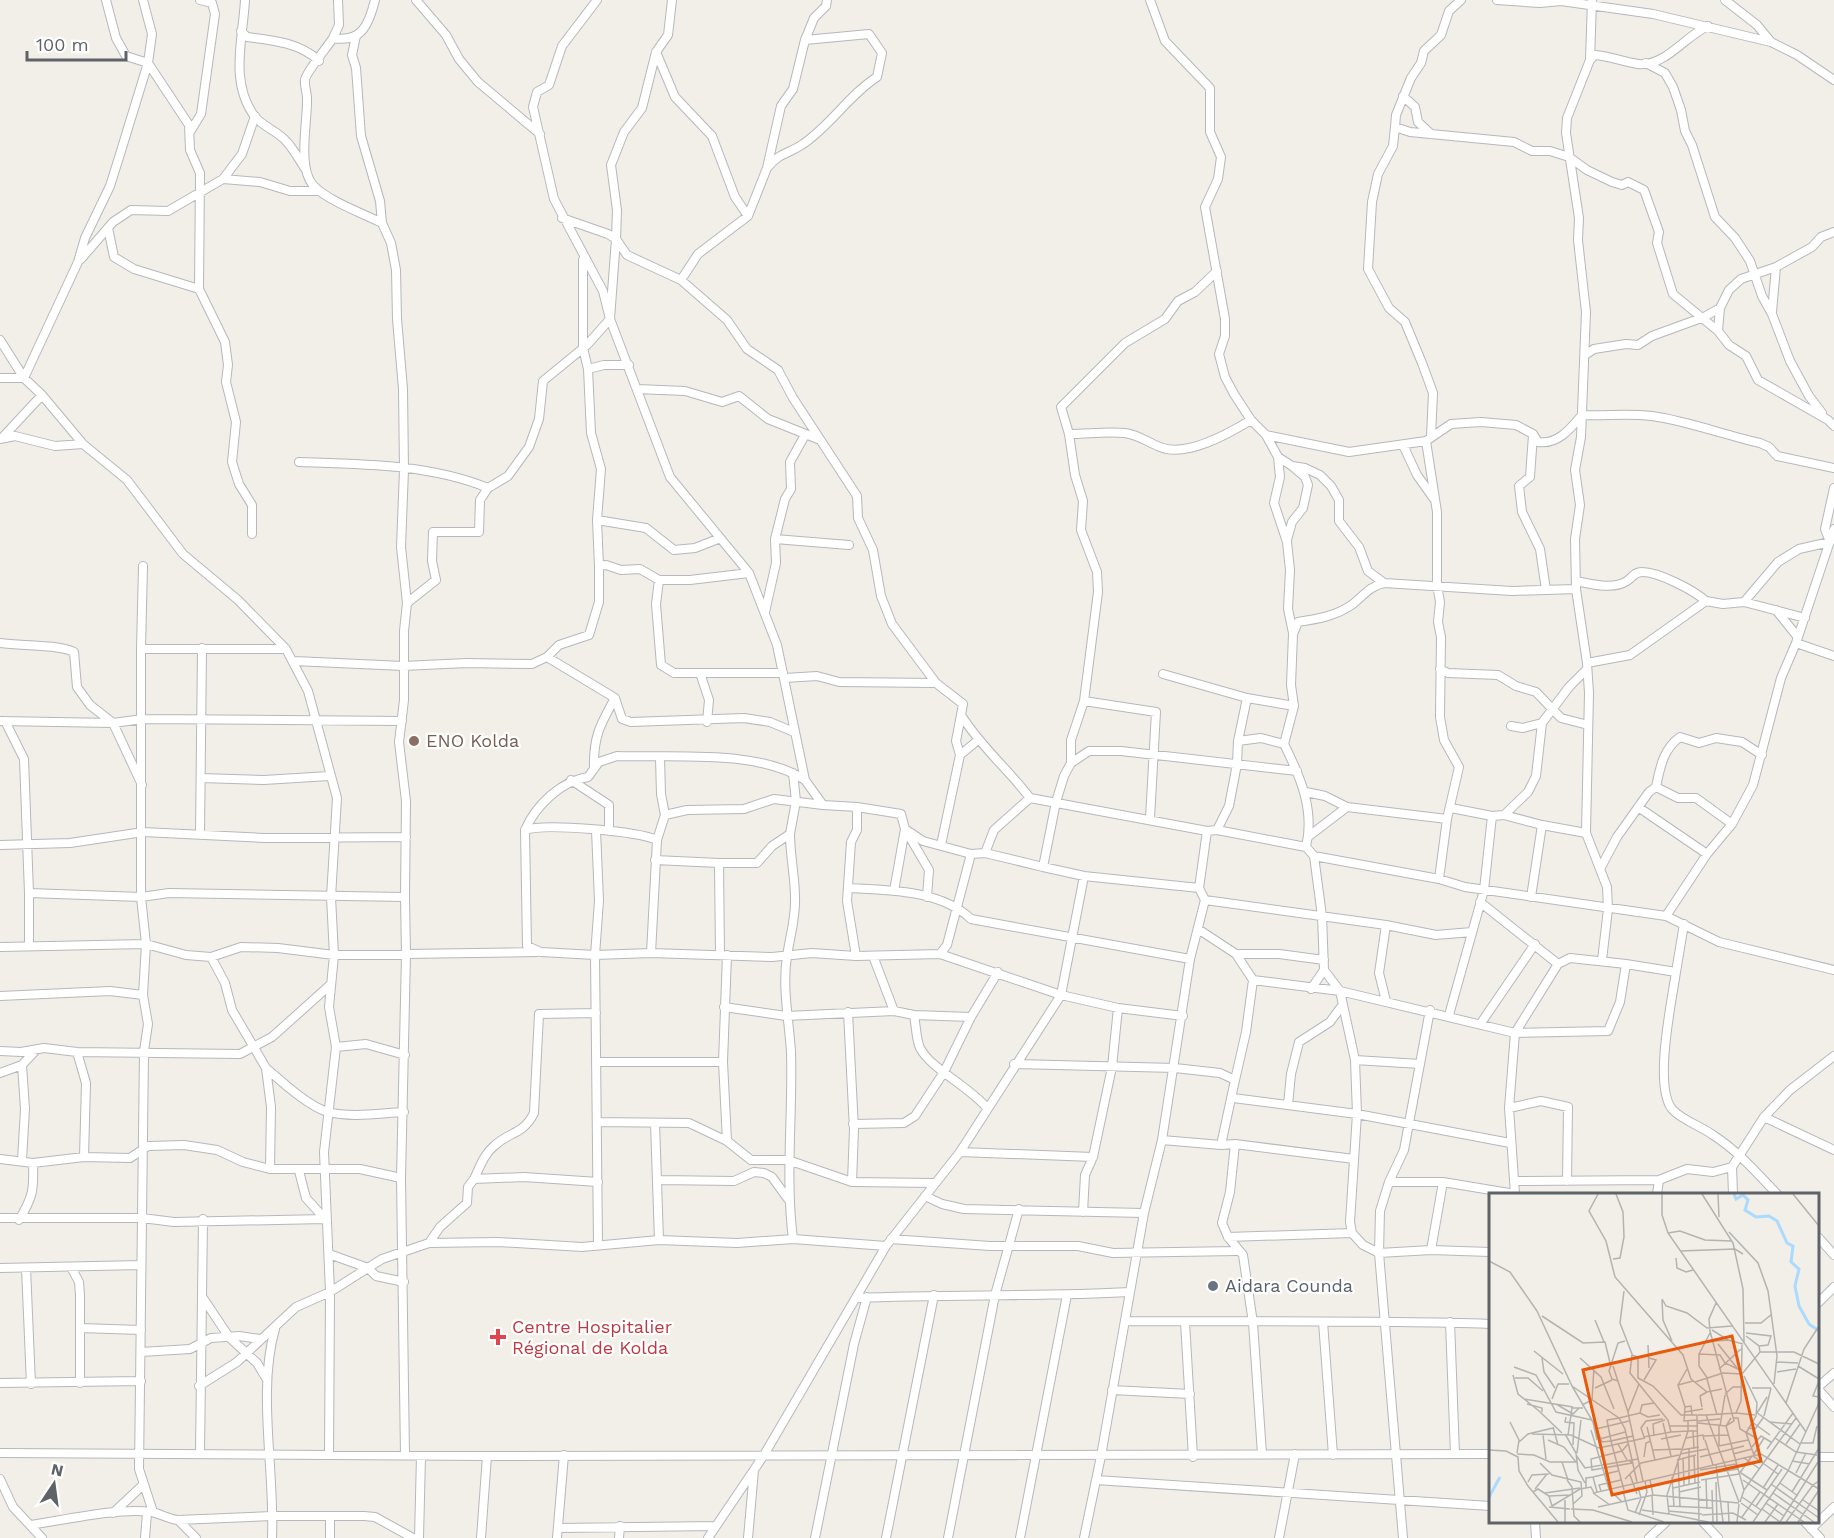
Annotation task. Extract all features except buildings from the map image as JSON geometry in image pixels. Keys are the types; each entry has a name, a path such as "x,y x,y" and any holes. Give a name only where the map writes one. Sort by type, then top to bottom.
{"street":[{"path":"106,0 116,38 126,56 148,63 189,125 190,150 200,173 198,289 225,342 228,357 226,382 236,422 232,462 239,484 252,505 252,534"},
{"path":"24,378 78,262 85,238 110,186 148,63 152,34 142,0"},
{"path":"190,133 201,114 215,14 212,3 200,0"},
{"path":"245,0 241,30 240,75 248,103 255,116 286,140 308,173"},
{"path":"338,0 339,25 319,61 305,79 308,100 304,129 308,173 310,182 318,191 382,223"},
{"path":"333,38 346,40 356,36 369,22 375,0"},
{"path":"416,0 446,35 459,58 478,82 541,134"},
{"path":"597,0 562,46 549,85 537,92 533,107 541,134 549,184 562,218 603,291 610,319 670,477 718,539 748,573 777,645 805,780 823,805"},
{"path":"407,603 436,580 432,561 433,532 479,532 480,500 488,488 508,476 529,447 539,419 543,381 583,348 610,319 617,210 611,165 624,132 642,108 656,52 669,35 672,0"},
{"path":"681,280 698,254 748,216 767,168 781,106 793,89 805,40 814,18 826,6 827,0"},
{"path":"1150,0 1165,41 1210,88 1210,132 1221,157 1218,179 1205,207 1217,271 1225,336 1220,354 1225,377 1251,420 1266,435 1278,457 1280,477 1274,503 1287,542 1290,570 1288,609 1293,634 1291,685 1294,706 1284,744 1306,792 1309,836 1306,847"},
{"path":"1439,879 1447,819 1459,767 1444,740 1440,717 1441,637 1438,622 1440,602 1437,585 1435,501 1428,439 1432,393 1405,322 1389,308 1382,292 1373,283 1368,269 1372,202 1378,174 1393,146 1396,115 1411,78 1421,63 1424,51 1441,35 1449,11 1461,0"},
{"path":"1497,0 1592,3 1708,26 1771,42 1797,55 1834,80"},
{"path":"1725,0 1757,25 1771,42"},
{"path":"1592,3 1590,60 1568,118 1569,157 1579,218 1578,240 1585,286 1582,414 1575,470 1580,505 1575,539 1576,585 1587,667 1586,832 1607,887 1608,909 1602,960"},
{"path":"1590,60 1595,55 1646,63 1655,62 1694,33 1708,26"},
{"path":"241,30 247,37 308,50 319,61"},
{"path":"767,168 778,155 803,145 860,88 877,77 882,53 869,34 805,40"},
{"path":"351,55 356,36"},
{"path":"346,40 356,68 361,136 380,201 382,223 391,243 396,270 397,319 403,389 404,470 401,547 407,603 402,722 399,742 406,801 405,1055 401,1178 404,1251 405,1455"},
{"path":"656,52 675,97 712,136 735,197 748,216"},
{"path":"1646,63 1665,73 1673,87 1682,110 1685,131 1692,144 1715,216 1735,238 1750,261 1762,296 1772,314 1790,361 1809,396 1831,423"},
{"path":"1403,96 1415,106 1418,122 1431,134"},
{"path":"78,262 108,228 131,210 168,211 223,179 242,154 255,116"},
{"path":"1395,127 1431,134 1514,142 1532,151 1550,151 1569,157 1587,170 1612,183 1622,185 1628,182 1644,190 1659,232 1657,243 1673,294 1704,317 1729,345 1746,356 1758,380 1831,423"},
{"path":"223,179 260,182 290,191 318,191"},
{"path":"562,218 608,234 616,239 627,255 681,280 727,320 747,349 778,370 819,440 857,496 858,518 873,550 881,596 892,624 936,683 963,704 956,741 960,755 941,845"},
{"path":"108,228 114,257 134,269 198,289"},
{"path":"1718,331 1720,308 1729,290 1741,279 1776,267 1812,247 1821,237 1834,232"},
{"path":"294,661 403,666 467,663 532,664 547,657 559,645 589,635 599,602 597,520 601,469 591,433 588,369 583,348 583,257"},
{"path":"1772,314 1776,267"},
{"path":"1071,763 1071,740 1084,701 1098,592 1097,572 1081,530 1083,501 1075,475 1069,434 1061,407 1125,343 1165,319 1178,301 1195,292 1217,271"},
{"path":"1585,356 1594,349 1626,344 1638,345 1652,336 1704,317 1720,308"},
{"path":"0,340 24,378 42,395 83,444 127,480 183,554 238,600 286,649 308,691 329,776 337,798 331,897 334,955 329,1007 336,1047 331,1098 327,1112 324,1168 330,1292 329,1455"},
{"path":"588,369 604,365 629,365"},
{"path":"0,378 24,378"},
{"path":"637,389 685,392 722,402 739,396 768,419 819,440"},
{"path":"1,438 42,395"},
{"path":"1582,414 1607,416 1622,413 1682,422 1760,443 1769,447 1777,456 1834,468"},
{"path":"1266,435 1349,452 1377,446 1403,446 1428,439 1450,424 1481,422 1516,425 1533,434 1538,442 1547,444 1569,431 1582,414"},
{"path":"1069,434 1125,433 1144,437 1160,447 1178,450 1190,449 1229,433 1251,420"},
{"path":"1533,434 1530,477 1519,486 1522,512 1540,549 1546,590"},
{"path":"765,613 776,562 775,539 785,499 791,489 790,462 805,435"},
{"path":"1,438 15,436 55,446 83,444"},
{"path":"1403,446 1417,475 1435,501"},
{"path":"1278,457 1305,477 1308,485 1303,508 1292,522 1287,542"},
{"path":"299,462 438,473 466,479 488,488"},
{"path":"1292,466 1320,475 1331,486 1340,500 1339,521 1359,547 1368,572 1384,583"},
{"path":"1830,542 1825,529 1834,488"},
{"path":"597,520 646,528 674,550 695,548 718,539"},
{"path":"1666,916 1707,854 1732,824 1754,785 1781,678 1805,618 1834,529"},
{"path":"775,539 849,545"},
{"path":"1744,602 1778,562 1799,549 1830,542"},
{"path":"599,566 606,565 621,570 640,568 659,580 690,580 748,573"},
{"path":"142,566 143,832 141,897 146,944 143,995 148,1024 144,1051 139,1453 143,1485 150,1512 145,1538"},
{"path":"1293,634 1298,622 1327,618 1352,605 1373,585 1384,583 1512,591 1546,590 1576,585 1610,585 1626,582 1633,574 1641,572 1688,587 1706,601 1723,604 1744,602 1805,618"},
{"path":"659,580 656,604 661,665 674,673 817,676 839,682 936,683"},
{"path":"1504,815 1528,792 1536,776 1542,723 1587,667 1630,655 1706,601"},
{"path":"1775,609 1797,640 1834,656"},
{"path":"0,644 63,648 74,652 77,687 90,705 113,723 143,787"},
{"path":"200,834 202,648"},
{"path":"141,649 286,649"},
{"path":"547,657 615,698 622,719 631,723 707,722 744,718 770,722 794,732"},
{"path":"1440,669 1448,673 1498,675 1516,686 1536,692 1561,718 1588,725"},
{"path":"700,673 709,700 707,722"},
{"path":"1163,674 1248,698 1294,706"},
{"path":"594,769 593,746 597,730 615,698"},
{"path":"1217,830 1229,806 1237,764 1238,741 1248,698"},
{"path":"1084,701 1156,711 1150,819"},
{"path":"961,716 978,741 1030,798 1306,847 1314,856 1322,916 1324,960 1324,970 1311,989"},
{"path":"29,945 24,759 3,721 113,723 143,719 402,722"},
{"path":"1511,726 1523,728 1542,723"},
{"path":"1601,867 1638,807 1656,787 1661,762 1672,743 1680,737 1699,743 1716,738 1742,742 1762,755"},
{"path":"1238,741 1261,738 1284,744"},
{"path":"960,755 978,741"},
{"path":"1043,867 1056,802 1064,776 1071,763 1089,751 1155,754 1297,771"},
{"path":"541,952 527,946 525,830 532,814 571,780 588,777 599,762 617,756 746,761 788,769 805,780"},
{"path":"651,953 657,840 665,815 661,794 660,758"},
{"path":"793,773 796,801 790,834 789,860 795,896 794,930 787,956 786,1016 791,1051 788,1199 793,1239"},
{"path":"201,778 264,780 329,776"},
{"path":"571,780 609,805 609,831"},
{"path":"1656,787 1678,798 1696,798 1732,824"},
{"path":"1306,792 1325,796 1347,807 1447,819"},
{"path":"985,853 994,830 1030,798"},
{"path":"665,815 687,810 744,809 774,800 857,807 901,814 905,829 930,870 927,897"},
{"path":"856,956 849,923 849,888 851,842 857,830 857,807"},
{"path":"1309,836 1347,807"},
{"path":"1638,807 1707,854"},
{"path":"1450,808 1492,816 1504,815 1542,825 1586,832"},
{"path":"1449,1015 1484,890 1492,816"},
{"path":"1532,897 1542,825"},
{"path":"525,830 535,826 596,830 646,835 657,840"},
{"path":"905,829 923,841 971,854 985,853 1084,876 1199,888"},
{"path":"894,891 905,829"},
{"path":"596,830 599,901 595,955 598,1244"},
{"path":"1084,1538 1101,1456 1144,1213 1162,1140 1190,959 1205,900 1199,888 1207,831"},
{"path":"0,845 70,843 143,832 264,838 406,837"},
{"path":"655,860 758,863 772,846 790,834"},
{"path":"940,954 947,945 971,854"},
{"path":"1314,856 1439,879 1484,890 1666,916 1719,942 1834,970"},
{"path":"719,863 727,1141"},
{"path":"708,1538 764,1455 888,1243 960,1152 1014,1064 1061,994 1074,938 1084,876"},
{"path":"849,888 894,891 927,897 958,906 971,919 1190,959"},
{"path":"29,892 141,897 169,893 405,897"},
{"path":"1205,900 1386,925 1436,935 1472,932"},
{"path":"1480,902 1558,964"},
{"path":"1684,924 1664,1049 1663,1082 1666,1098 1673,1111 1713,1134 1741,1156 1776,1193"},
{"path":"1386,925 1379,973 1386,1001"},
{"path":"1198,929 1236,954 1253,980 1246,1032 1221,1145"},
{"path":"0,947 146,944 186,956 211,957 241,947 278,948 334,955 541,952 595,955 651,953 787,956 812,953 856,956 940,954 1061,994 1118,1008 1183,1016"},
{"path":"1481,1023 1535,944"},
{"path":"1236,954 1279,954 1324,960"},
{"path":"873,956 894,1011"},
{"path":"211,957 225,983 232,1010 266,1068 271,1107 270,1169"},
{"path":"1515,1193 1509,1108 1515,1033 1558,964 1570,958 1602,960 1676,972"},
{"path":"1253,980 1340,991 1430,1010 1515,1033 1608,1031 1620,1002 1626,964"},
{"path":"1324,970 1340,991 1341,1006 1356,1060 1357,1114 1350,1222 1352,1233 1363,1245 1379,1253 1431,1250 1489,1252"},
{"path":"854,1124 904,1124 915,1116 944,1072 971,1017 998,972"},
{"path":"0,1051 44,1048 77,1052 144,1051 240,1054 272,1037 330,985"},
{"path":"0,996 110,991 143,995"},
{"path":"1287,1105 1291,1074 1299,1042 1330,1022 1341,1006"},
{"path":"724,1007 786,1016 894,1011 914,1015 971,1017"},
{"path":"1083,1212 1085,1175 1093,1158 1112,1067 1118,1008"},
{"path":"1403,1538 1383,1321 1379,1253 1380,1211 1389,1182 1404,1150 1430,1010"},
{"path":"848,1012 854,1124 852,1182"},
{"path":"429,1243 440,1227 467,1203 468,1186 486,1154 495,1144 526,1128 534,1113 539,1014 596,1013"},
{"path":"914,1015 920,1048 944,1072 977,1095 987,1108"},
{"path":"336,1047 366,1044 405,1055"},
{"path":"0,1073 22,1065 36,1050"},
{"path":"77,1052 86,1083 84,1157"},
{"path":"1514,1181 1659,1180 1687,1169 1713,1172 1732,1167 1764,1117 1790,1090 1834,1057"},
{"path":"1356,1060 1420,1064"},
{"path":"596,1062 723,1062"},
{"path":"1014,1064 1174,1068 1220,1073 1235,1080"},
{"path":"22,1065 25,1109 22,1160"},
{"path":"266,1068 284,1084 327,1112 366,1114 404,1112"},
{"path":"1233,1098 1357,1114 1510,1143"},
{"path":"1509,1108 1541,1101 1568,1107 1567,1180"},
{"path":"1764,1117 1834,1150"},
{"path":"597,1122 689,1124 727,1141 751,1160 788,1160 852,1182 935,1183"},
{"path":"655,1123 659,1240"},
{"path":"1162,1140 1235,1144 1354,1159"},
{"path":"1235,1144 1230,1192 1222,1223 1228,1237 1243,1255 1253,1323 1262,1454"},
{"path":"0,1160 22,1160 33,1163 84,1157 130,1158 148,1146 184,1145 217,1150 243,1162 270,1169 360,1169 401,1178"},
{"path":"960,1152 1093,1158"},
{"path":"19,1220 31,1201 34,1189 33,1163"},
{"path":"1732,1167 1733,1193"},
{"path":"299,1170 306,1198 325,1219"},
{"path":"658,1180 734,1181 754,1172 764,1173 772,1177 788,1199"},
{"path":"474,1179 524,1177 598,1182"},
{"path":"1657,1193 1659,1180"},
{"path":"1389,1182 1443,1182 1509,1193"},
{"path":"1431,1250 1443,1182"},
{"path":"925,1196 953,1208 1144,1213"},
{"path":"948,1538 995,1295 1019,1209"},
{"path":"0,1218 19,1220 142,1218 174,1222 203,1219 325,1219"},
{"path":"200,1453 199,1386 203,1342 203,1219"},
{"path":"1228,1237 1352,1233"},
{"path":"1819,1238 1834,1255"},
{"path":"199,1386 246,1354 296,1307 330,1292 368,1268 404,1251 429,1243 498,1242 582,1247 659,1240 737,1243 793,1239 1078,1246 1113,1253 1238,1251"},
{"path":"329,1254 368,1268 376,1276 404,1282"},
{"path":"0,1268 141,1266"},
{"path":"71,1267 79,1282 80,1383"},
{"path":"26,1268 31,1384"},
{"path":"1819,1302 1834,1287"},
{"path":"857,1298 1129,1292"},
{"path":"886,1538 934,1295"},
{"path":"1020,1538 1067,1295"},
{"path":"202,1296 229,1337 257,1363 266,1378"},
{"path":"815,1538 854,1344 867,1297"},
{"path":"1125,1321 1253,1323 1383,1321 1489,1324"},
{"path":"1185,1322 1193,1457"},
{"path":"1323,1322 1333,1455"},
{"path":"1450,1322 1455,1454"},
{"path":"80,1328 141,1330"},
{"path":"272,1538 271,1454 266,1378 269,1349 275,1329"},
{"path":"141,1352 190,1350 211,1338 260,1339"},
{"path":"1819,1387 1834,1373"},
{"path":"0,1383 141,1381"},
{"path":"1819,1389 1834,1407"},
{"path":"1112,1390 1190,1394"},
{"path":"0,1453 421,1456 964,1454 1193,1457 1262,1454 1489,1454"},
{"path":"557,1538 564,1455"},
{"path":"1279,1538 1295,1455"},
{"path":"419,1538 421,1456"},
{"path":"481,1538 487,1456"},
{"path":"748,1538 754,1468"},
{"path":"0,1479 13,1507 42,1538"},
{"path":"1096,1480 1401,1502 1489,1506"},
{"path":"113,1514 143,1485"},
{"path":"1819,1521 1834,1507"},
{"path":"31,1525 113,1514 150,1512 167,1519 178,1520 273,1516 375,1517 413,1538"},
{"path":"330,1517 330,1538"},
{"path":"178,1520 195,1538"},
{"path":"1535,1523 1536,1538"},
{"path":"1649,1538 1664,1523"},
{"path":"1705,1523 1718,1538"},
{"path":"1806,1523 1820,1538"},
{"path":"1811,1529 1817,1523"},
{"path":"619,1538 620,1526"},
{"path":"558,1528 716,1526"}],"place":[{"name":"ENO Kolda","path":"414,741"},
{"name":"Aidara Counda","path":"1213,1286"},
{"name":"Centre Hospitalier Régional de Kolda","path":"498,1337"}]}
